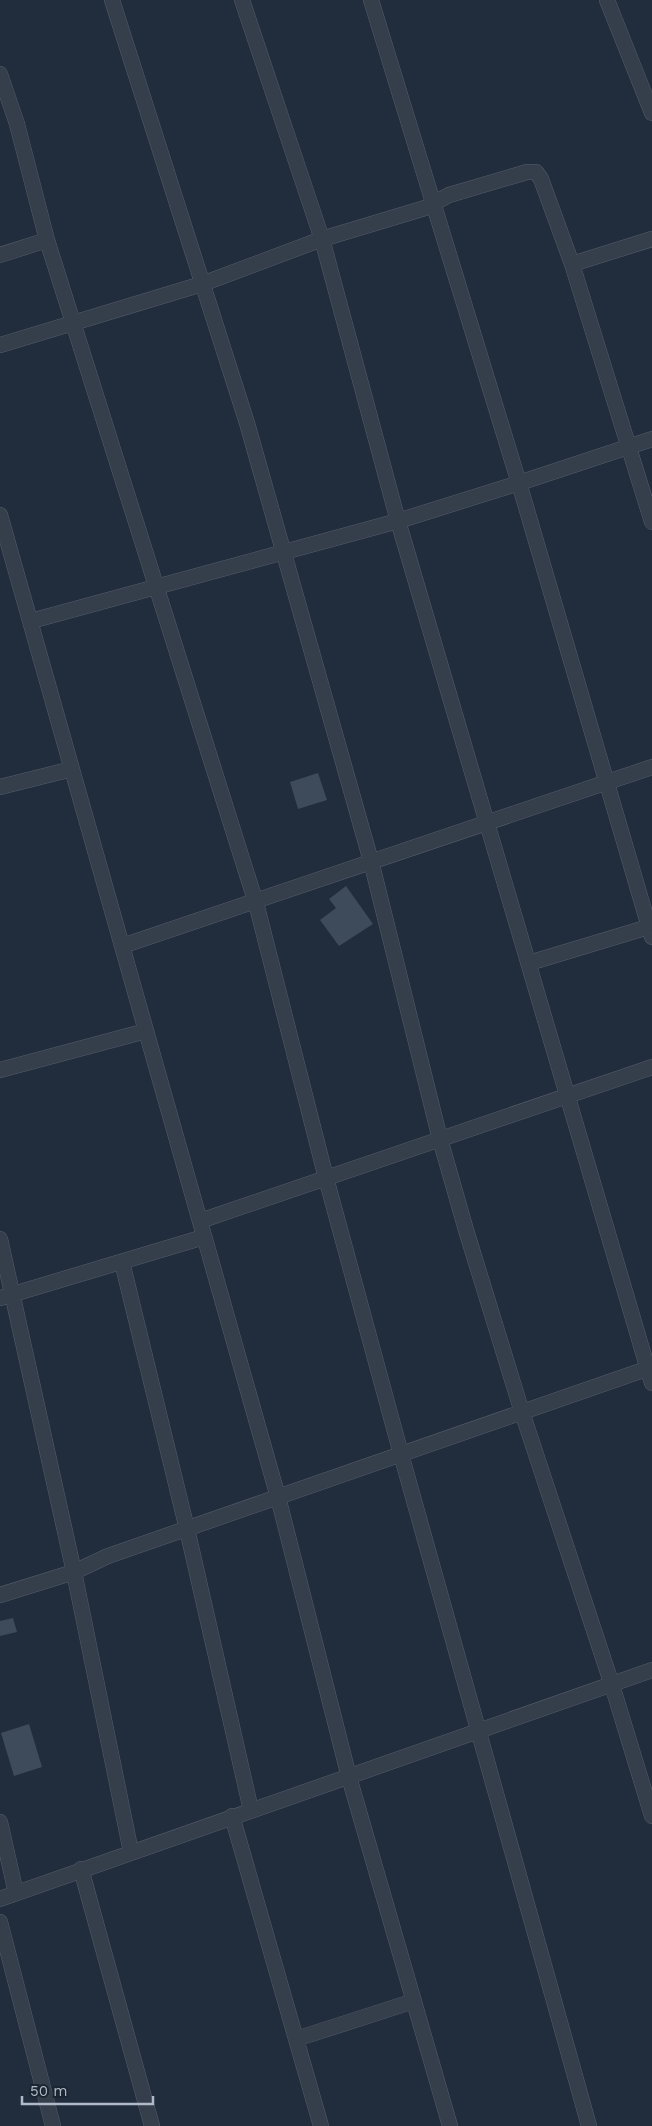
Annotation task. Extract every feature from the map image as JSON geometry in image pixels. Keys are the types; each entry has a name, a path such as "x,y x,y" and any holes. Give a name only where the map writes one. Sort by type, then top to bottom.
{"street":[{"path":"112,0 247,423 371,861 440,1139 522,1412 612,1685 652,1816"},
{"path":"0,1595 74,1572 108,1556 522,1412 650,1373 566,1095 530,963 398,520 322,239 242,0"},
{"path":"371,0 519,483 651,930 530,963"},
{"path":"607,0 652,113"},
{"path":"0,74 16,124 46,240 256,903 326,1178 401,1454 589,2126"},
{"path":"0,344 202,284 322,239 434,204 449,195 527,172 536,172 541,180 572,264 652,522"},
{"path":"572,264 652,239"},
{"path":"0,255 46,240"},
{"path":"31,621 398,520 519,483 652,439"},
{"path":"0,515 278,1497 349,1777 450,2126"},
{"path":"122,946 256,903 371,861 652,767"},
{"path":"0,787 72,768"},
{"path":"0,1070 146,1031"},
{"path":"200,1221 652,1067"},
{"path":"6,1296 204,1237"},
{"path":"0,1239 6,1296 74,1572 131,1852"},
{"path":"122,1262 187,1529 251,1810"},
{"path":"0,1899 652,1670"},
{"path":"232,1816 321,2126"},
{"path":"0,1822 16,1893"},
{"path":"81,1869 152,2126"},
{"path":"0,1922 53,2126"},
{"path":"296,2038 414,2001"}],"building":[{"path":"318,773 327,800 298,809 290,782"},
{"path":"346,886 373,924 339,946 320,920 336,908 329,899"},
{"path":"13,1618 17,1632 0,1636 0,1621"},
{"path":"29,1724 42,1767 14,1776 1,1733"}]}
